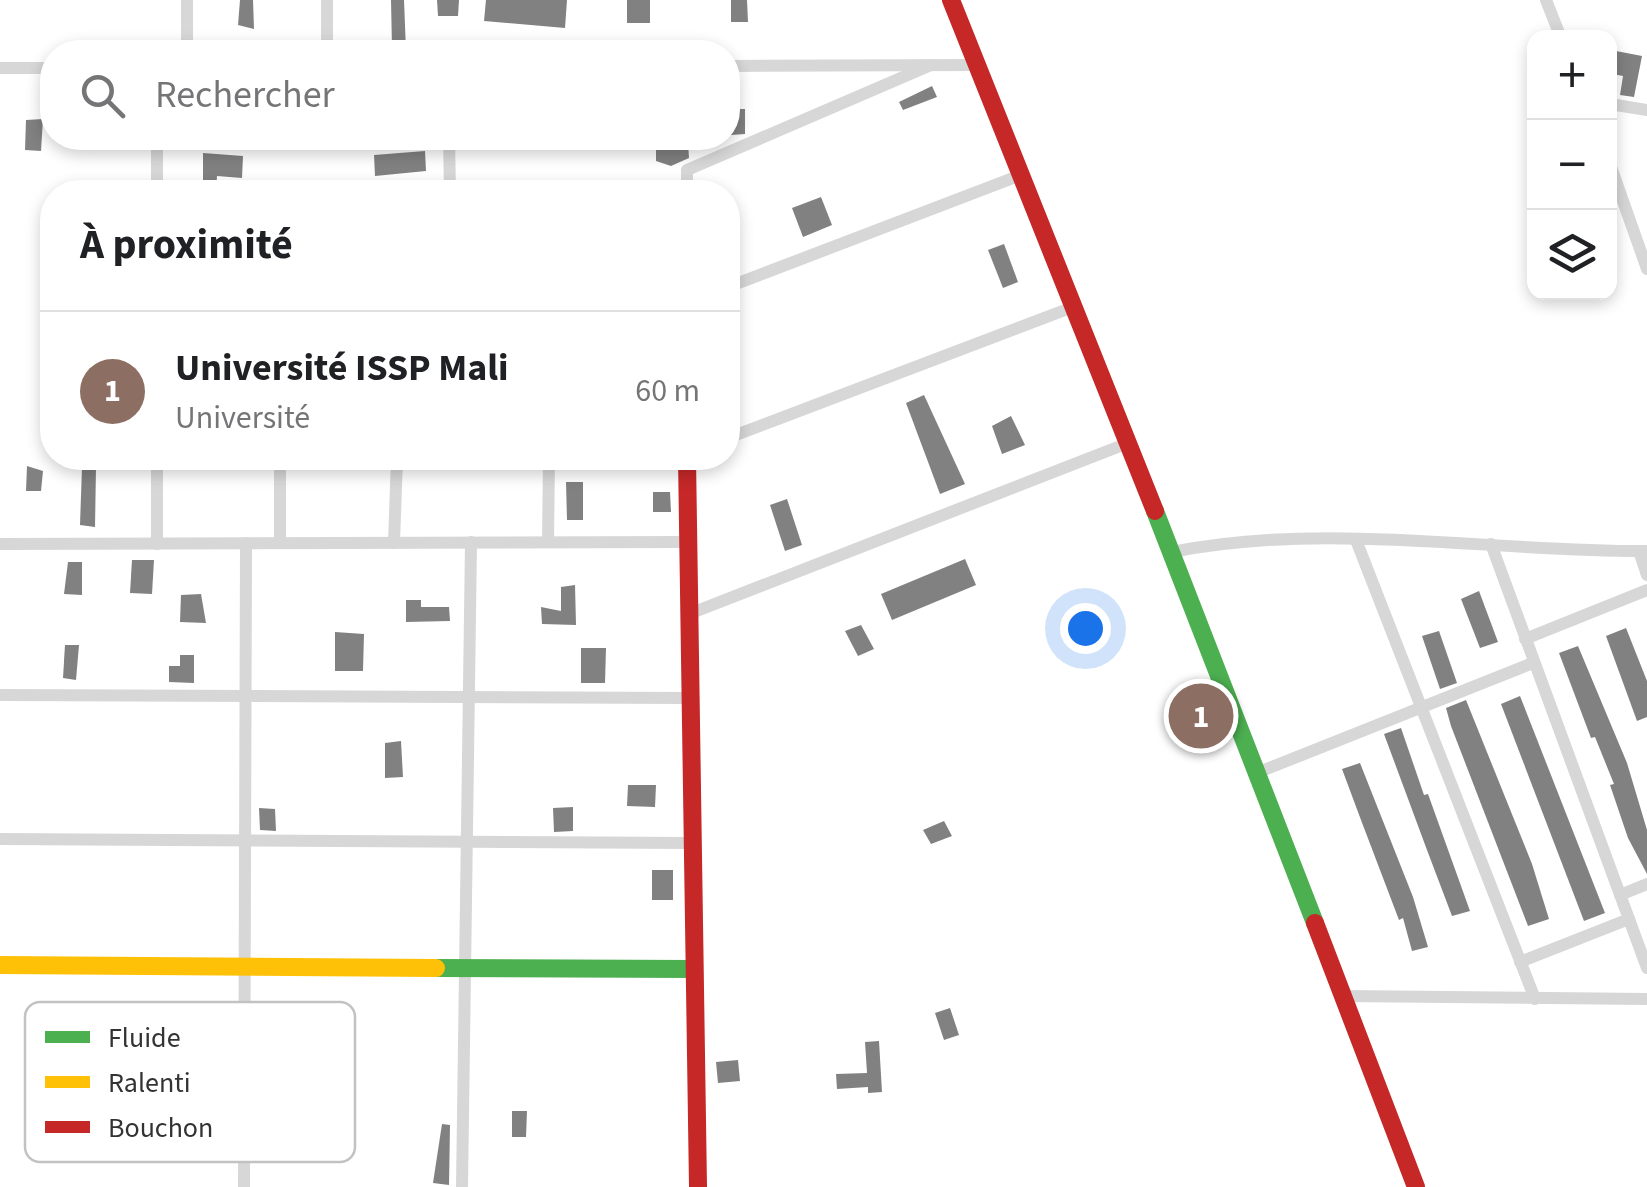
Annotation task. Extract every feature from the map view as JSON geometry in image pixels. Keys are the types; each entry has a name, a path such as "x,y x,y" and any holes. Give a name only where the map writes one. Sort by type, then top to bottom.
{"street":[{"path":"187,0 187,40"},
{"path":"326,0 326,40"},
{"path":"951,0 1172,552 1254,774 1416,1187"},
{"path":"1546,0 1558,30"},
{"path":"740,147 930,65"},
{"path":"740,66 977,65"},
{"path":"0,68 40,68"},
{"path":"1617,105 1647,110"},
{"path":"157,150 157,180"},
{"path":"449,150 450,180"},
{"path":"687,180 687,170 733,150"},
{"path":"740,282 1021,174"},
{"path":"1617,184 1647,269"},
{"path":"740,433 1074,307"},
{"path":"689,614 1128,443"},
{"path":"158,470 158,544"},
{"path":"280,470 280,543"},
{"path":"394,542 396,470"},
{"path":"548,542 549,470"},
{"path":"688,470 698,1187"},
{"path":"1172,552 1210,544 1356,540 1491,544 1643,552 1647,575"},
{"path":"1356,540 1535,999"},
{"path":"462,1187 471,542"},
{"path":"0,544 688,542"},
{"path":"244,1002 246,543"},
{"path":"1491,544 1647,968"},
{"path":"1525,640 1647,590"},
{"path":"1254,774 1534,664"},
{"path":"0,695 690,698"},
{"path":"0,839 692,843"},
{"path":"1620,895 1647,884"},
{"path":"1520,962 1630,919"},
{"path":"0,965 694,968"},
{"path":"1341,996 1647,999"}],"building":[{"path":"240,0 253,0 254,29 238,25"},
{"path":"391,0 404,0 406,40 392,40"},
{"path":"437,0 459,0 458,16 438,16"},
{"path":"486,0 567,0 565,28 484,21"},
{"path":"627,0 650,0 650,23 627,23"},
{"path":"731,0 747,0 748,22 731,22"},
{"path":"1617,51 1642,56 1634,97 1620,95 1623,76 1617,75"},
{"path":"932,86 937,97 903,110 899,102"},
{"path":"740,109 745,109 745,134 740,134"},
{"path":"40,119 41,151 25,150 26,120"},
{"path":"656,150 689,150 689,158 671,166 656,161"},
{"path":"425,151 426,171 375,176 374,155"},
{"path":"203,153 243,156 242,178 217,176 217,180 203,180"},
{"path":"821,197 832,225 803,237 792,208"},
{"path":"1004,244 1018,282 1003,288 988,250"},
{"path":"924,395 965,484 940,494 906,403"},
{"path":"1011,416 1025,445 1002,454 992,426"},
{"path":"27,466 43,471 41,491 26,491"},
{"path":"82,470 96,470 95,527 80,525"},
{"path":"566,482 583,482 583,520 567,520"},
{"path":"653,492 670,492 671,512 653,512"},
{"path":"787,499 802,545 785,551 770,505"},
{"path":"965,559 976,585 892,620 881,594"},
{"path":"132,560 154,560 152,594 130,593"},
{"path":"68,562 82,562 82,595 64,594"},
{"path":"575,585 576,625 542,624 541,607 561,611 561,587"},
{"path":"1479,591 1498,642 1480,648 1461,599"},
{"path":"201,594 206,623 180,622 181,595"},
{"path":"406,600 421,600 421,607 449,607 450,621 406,622"},
{"path":"861,625 874,649 858,656 845,631"},
{"path":"1626,628 1647,681 1647,717 1637,721 1606,636"},
{"path":"1439,631 1457,683 1440,689 1422,636"},
{"path":"335,632 364,634 363,671 335,671"},
{"path":"65,645 79,645 76,680 63,678"},
{"path":"1578,646 1627,763 1647,830 1647,874 1628,838 1610,785 1614,784 1595,737 1591,738 1559,653"},
{"path":"581,648 606,648 605,683 581,683"},
{"path":"180,655 194,655 194,683 169,682 169,666 180,666"},
{"path":"1520,696 1605,913 1584,921 1501,704"},
{"path":"1466,700 1532,864 1549,919 1528,926 1446,708"},
{"path":"1401,728 1470,911 1452,916 1427,850 1384,734"},
{"path":"401,741 403,777 385,778 385,743"},
{"path":"1360,763 1413,897 1428,947 1412,951 1403,918 1399,920 1342,769"},
{"path":"628,785 656,785 655,807 627,806"},
{"path":"573,807 573,831 554,832 553,808"},
{"path":"259,808 275,809 276,831 260,830"},
{"path":"944,821 952,836 931,844 923,830"},
{"path":"652,870 673,870 673,900 652,900"},
{"path":"950,1008 959,1035 944,1040 935,1013"},
{"path":"879,1041 882,1092 868,1093 868,1087 837,1089 836,1074 867,1073 865,1042"},
{"path":"738,1060 740,1081 718,1083 716,1062"},
{"path":"512,1111 527,1111 526,1137 512,1137"},
{"path":"442,1124 450,1125 449,1185 433,1183"}],"traffic: fast":[{"path":"1155,511 1315,923"},
{"path":"436,968 694,969"}],"traffic: slow":[{"path":"0,965 436,968"}],"traffic: jam":[{"path":"951,0 1155,511"},
{"path":"687,470 698,1187"},
{"path":"1315,923 1416,1187"}],"place":[{"name":"Université ISSP Mali","path":"1201,716"}]}
